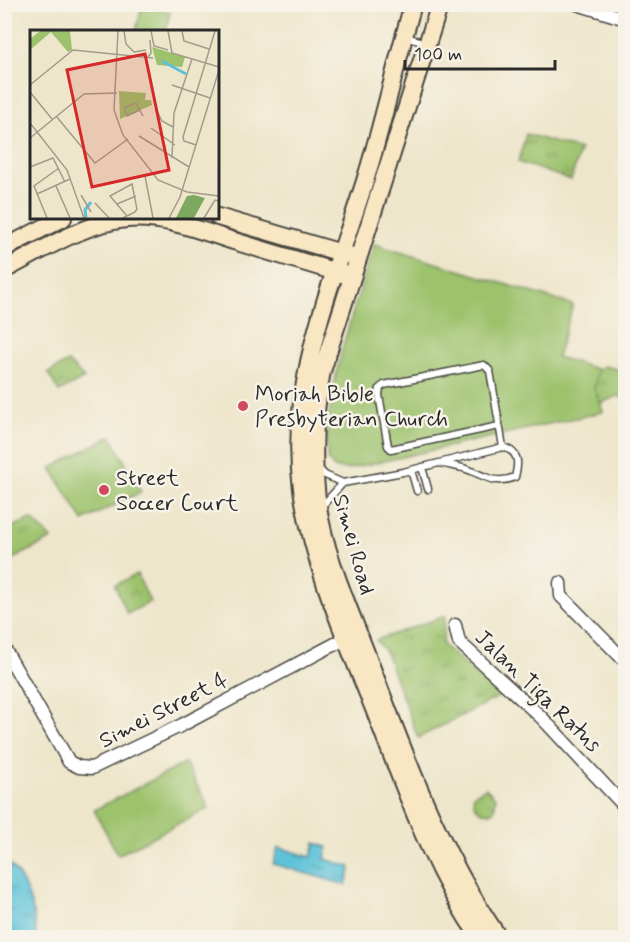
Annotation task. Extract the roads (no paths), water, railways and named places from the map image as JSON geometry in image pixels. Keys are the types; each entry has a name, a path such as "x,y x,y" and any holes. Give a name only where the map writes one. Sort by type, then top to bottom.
{"main road":[{"name":"Simei Road","path":"413,4 366,178 336,272 299,427 301,487 321,570 352,635 451,862 499,938"},
{"name":"Simei Road","path":"440,4 353,277 314,370 316,409 314,463 319,510 352,635 437,868 457,904 480,938"},
{"path":"219,217 359,257"},
{"path":"4,248 61,219"},
{"path":"4,270 65,238 94,226 124,219"},
{"path":"152,219 182,225 353,277"}],"street":[{"path":"577,4 613,11 626,19"},
{"path":"560,583 561,596 626,662"},
{"name":"Jalan Tiga Ratus","path":"455,625 459,642 542,718 626,808"},
{"name":"Simei Street 4","path":"4,648 69,762 79,767 92,768 182,725 352,635"}],"lane":[{"path":"404,37 427,43"},
{"path":"366,178 382,183"},
{"path":"499,426 396,449 388,446 379,395 384,385 480,364 490,371 503,447"},
{"path":"314,463 325,475 343,483 411,470 452,458 503,447 512,450 518,457 515,477 503,482 490,480 465,468 439,463"},
{"path":"422,467 428,489"},
{"path":"411,470 417,491"},
{"path":"319,510 343,483"}],"water":[{"path":"315,843 328,847 325,859 351,867 346,885 273,864 278,847 311,857"},
{"path":"4,861 12,867 24,885 32,906 36,937 5,937"}],"place":[{"name":"Moriah Bible Presbyterian Church","path":"243,406"},
{"name":"Street Soccer Court","path":"104,490"}]}
